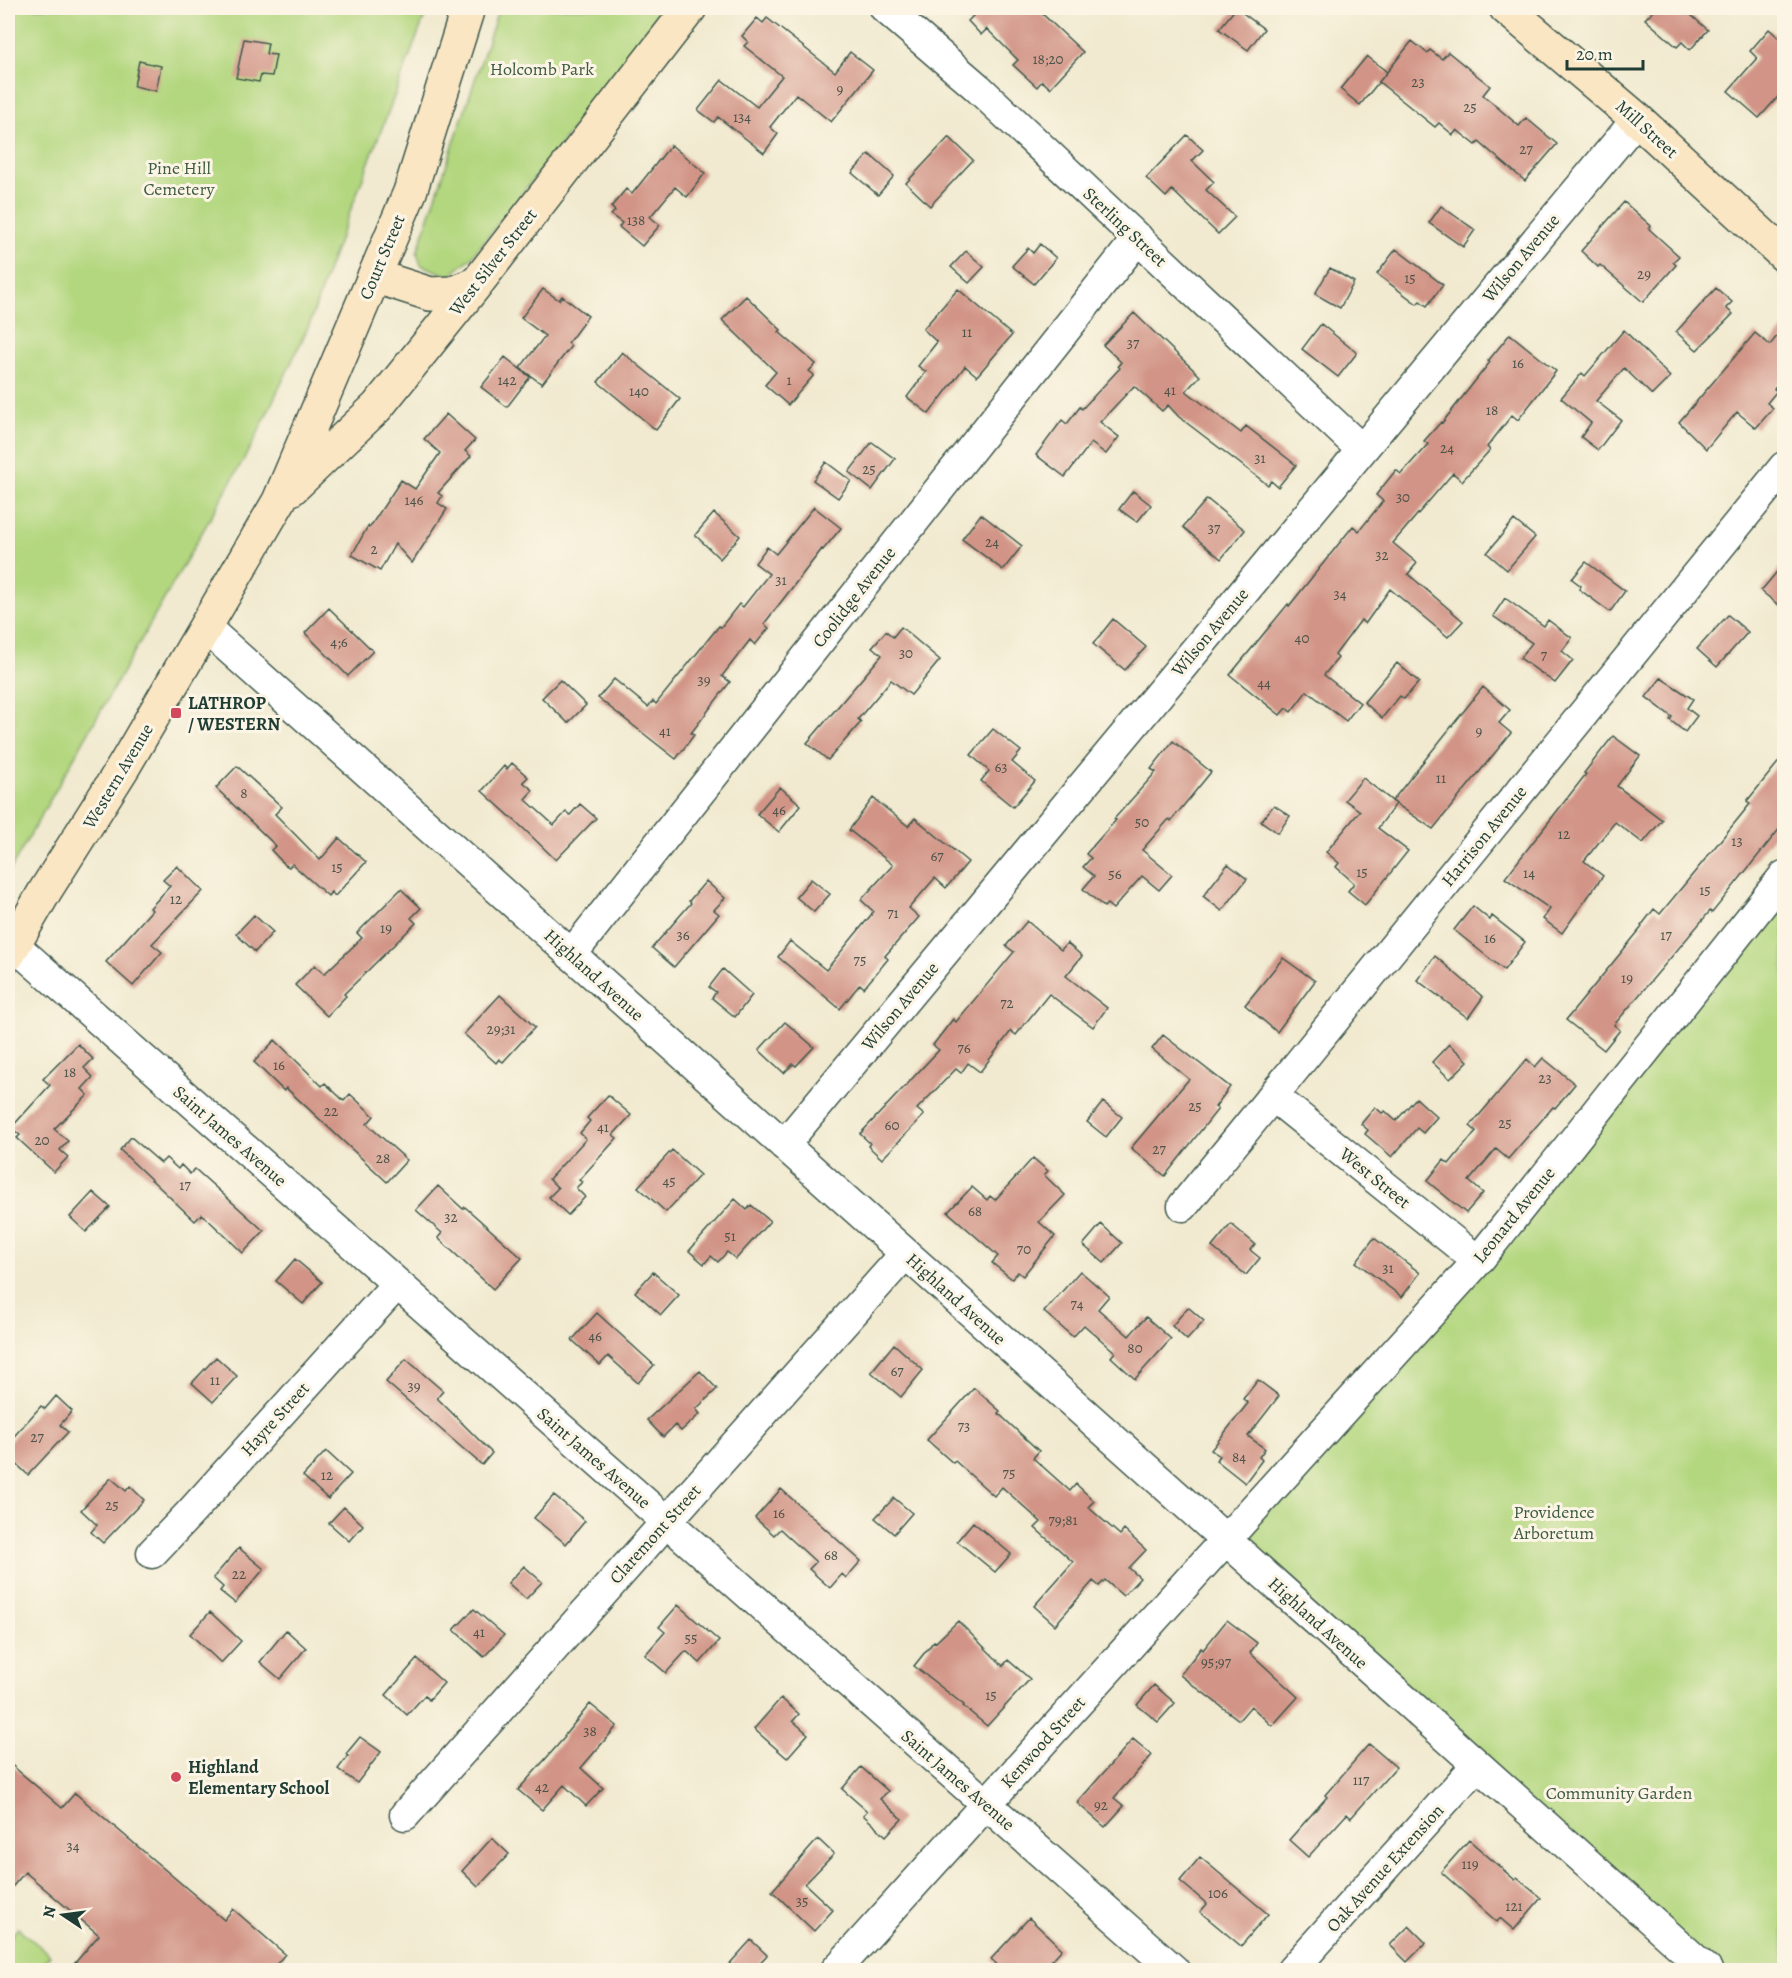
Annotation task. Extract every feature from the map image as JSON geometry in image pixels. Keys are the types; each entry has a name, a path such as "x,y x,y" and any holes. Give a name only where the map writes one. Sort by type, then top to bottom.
{"main road":[{"name":"Court Street","path":"279,501 410,192 468,8"},
{"name":"West Silver Street","path":"279,501 377,407 477,283 690,8"},
{"name":"Mill Street","path":"1506,8 1637,119 1785,255"},
{"path":"374,276 430,294 453,293 477,283"},
{"name":"Western Avenue","path":"11,950 45,891 124,766 279,501"}],"street":[{"name":"Sterling Street","path":"885,8 978,88 1362,450"},
{"name":"Wilson Avenue","path":"784,1145 1637,119"},
{"name":"Coolidge Avenue","path":"571,955 1138,238"},
{"name":"Harrison Avenue","path":"1183,1206 1785,467"},
{"name":"Highland Avenue","path":"205,627 1477,1765 1695,1967"},
{"name":"Leonard Avenue","path":"1225,1540 1478,1261 1785,876"},
{"name":"Saint James Avenue","path":"11,950 397,1284 1174,1971"},
{"name":"West Street","path":"1273,1096 1478,1261"},
{"name":"Claremont Street","path":"405,1815 905,1254"},
{"name":"Hayre Street","path":"152,1552 397,1284"},
{"name":"Kenwood Street","path":"836,1971 1225,1540"},
{"name":"Oak Avenue Extension","path":"1292,1971 1477,1765"}],"green space":[{"name":"Pine Hill Cemetery","path":"8,8 428,8 328,269 310,323 254,441 8,874"},
{"name":"Holcomb Park","path":"499,8 668,8 471,258 449,276 421,265 417,253"},
{"name":"Providence Arboretum","path":"1784,874 1784,1970 1707,1970 1225,1540"},
{"path":"18,1928 50,1955 37,1970 8,1970 8,1939"}],"building":[{"path":"965,8 1036,8 1083,52 1050,88 1042,81 1037,87 1013,65 1018,60 987,29 981,35 968,21 973,16"},
{"path":"1236,8 1264,29 1248,50 1219,29"},
{"path":"1656,8 1683,8 1708,30 1690,50 1682,42 1677,47 1645,19"},
{"path":"757,18 763,23 767,18 835,72 850,52 873,70 831,122 796,94 770,127 778,134 764,153 718,117 714,122 698,110 722,80 757,107 782,76 744,46 748,42 742,36"},
{"path":"1769,29 1785,43 1785,89 1759,118 1728,91 1757,58 1750,51"},
{"path":"244,39 268,43 266,54 276,55 272,76 261,75 259,82 236,78"},
{"path":"1412,41 1427,53 1430,50 1442,59 1448,52 1490,86 1483,95 1519,126 1526,118 1557,144 1525,181 1479,142 1476,145 1457,130 1453,135 1439,123 1435,127 1379,82"},
{"path":"1367,56 1387,72 1360,105 1340,89"},
{"path":"139,61 161,66 156,91 134,86"},
{"path":"1187,135 1203,150 1192,161 1214,182 1206,190 1235,217 1218,234 1172,190 1166,197 1146,178"},
{"path":"949,137 973,160 930,206 906,183"},
{"path":"671,145 705,173 687,197 675,187 650,217 660,225 642,246 619,227 622,223 611,215 615,211 611,207 626,189 632,194"},
{"path":"869,154 894,176 878,195 852,173"},
{"path":"1624,202 1679,256 1673,262 1676,265 1643,302 1581,251"},
{"path":"1441,206 1475,230 1463,247 1429,223"},
{"path":"1040,244 1056,258 1034,284 1012,266 1028,248 1033,253"},
{"path":"1396,249 1443,285 1427,306 1420,301 1417,304 1377,274"},
{"path":"966,251 984,267 969,283 951,267"},
{"path":"1330,268 1354,282 1340,308 1315,294"},
{"path":"1716,288 1732,302 1726,308 1733,314 1697,350 1676,332"},
{"path":"543,289 559,300 562,296 588,316 568,343 571,346 542,384 520,368 545,336 521,318"},
{"path":"958,289 1012,335 977,376 965,366 929,414 907,397 926,372 918,366 937,342 923,329"},
{"path":"746,296 781,330 779,332 816,364 809,371 814,375 788,405 765,385 776,372 722,320"},
{"path":"1134,313 1200,376 1186,391 1241,433 1246,426 1296,465 1278,487 1271,481 1268,485 1179,417 1168,405 1162,411 1134,386 1100,422 1119,437 1106,454 1091,443 1065,477 1036,455 1062,420 1067,424 1080,407 1082,409 1120,368 1118,366 1121,362 1103,345"},
{"path":"1321,324 1357,353 1338,377 1302,349"},
{"path":"1785,326 1785,375 1774,389 1777,391 1767,403 1773,408 1756,428 1737,412 1706,449 1679,422 1755,333 1770,345"},
{"path":"1624,330 1670,377 1652,395 1624,368 1596,401 1621,420 1598,450 1581,437 1591,423 1561,398 1582,373 1585,376"},
{"path":"1510,334 1556,371 1518,420 1512,415 1487,447 1490,450 1462,481 1453,473 1393,543 1417,563 1408,574 1463,621 1448,637 1390,589 1365,624 1361,620 1335,655 1338,658 1324,675 1360,703 1346,721 1307,691 1291,712 1286,708 1280,715 1230,675 1353,526 1359,531 1383,501 1376,495 1396,470 1401,474 1428,444 1424,441 1442,423"},
{"path":"622,352 680,399 656,430 598,382"},
{"path":"505,357 530,377 507,407 481,387"},
{"path":"446,414 475,440 465,451 471,456 438,493 442,496 438,503 447,509 412,563 395,544 380,571 352,555 368,526 370,527 401,480 415,489 440,453 424,439"},
{"path":"872,442 895,459 872,490 849,472"},
{"path":"826,462 851,481 838,498 813,480"},
{"path":"1133,491 1151,505 1137,522 1119,509"},
{"path":"1207,499 1245,530 1221,559 1183,527"},
{"path":"814,507 841,528 764,624 769,628 755,645 750,640 722,676 730,682 691,733 694,735 676,759 598,698 614,679 648,707 653,701 656,704 719,626 721,627 739,604 743,607 769,574 755,563 767,547 776,554"},
{"path":"714,513 740,536 720,559 695,535"},
{"path":"981,514 1022,546 1003,570 962,539"},
{"path":"1514,520 1535,537 1507,570 1487,553"},
{"path":"1586,562 1625,591 1610,612 1579,589 1581,586 1572,579"},
{"path":"1785,562 1785,610 1761,591"},
{"path":"1505,598 1544,626 1548,620 1572,638 1562,651 1573,660 1555,683 1520,658 1532,643 1493,616"},
{"path":"329,608 373,651 348,676 305,633"},
{"path":"1728,615 1748,632 1717,667 1697,649"},
{"path":"1113,619 1146,647 1125,670 1093,644"},
{"path":"901,627 940,660 911,695 891,680 858,719 861,722 828,760 807,743 882,655 872,647 886,631 893,637"},
{"path":"1397,663 1419,682 1404,699 1400,696 1382,718 1364,702"},
{"path":"1661,678 1693,699 1687,708 1697,716 1685,732 1670,720 1672,717 1646,697"},
{"path":"560,680 586,705 568,723 542,698"},
{"path":"1483,687 1510,710 1499,723 1511,733 1433,829 1392,801"},
{"path":"993,729 1021,751 1012,762 1035,781 1013,807 981,781 989,771 971,755"},
{"path":"1613,736 1640,756 1617,786 1662,820 1643,843 1615,822 1584,861 1603,876 1562,933 1543,919 1550,909 1505,878"},
{"path":"1173,741 1211,772 1171,821 1169,819 1142,850 1172,875 1159,890 1142,876 1113,909 1107,904 1104,907 1083,889 1094,876 1083,867 1091,858 1086,854 1156,772 1151,769"},
{"path":"1785,754 1785,822 1712,913 1710,911 1614,1025 1620,1030 1604,1050 1566,1020 1654,909 1660,914 1698,868 1750,804 1747,801"},
{"path":"512,763 528,777 523,782 533,790 525,799 554,825 566,812 570,815 580,804 596,818 556,860 482,791 504,766 507,769"},
{"path":"237,766 282,807 275,814 320,860 339,838 366,862 335,896 331,892 328,896 292,864 289,867 285,865 271,850 276,846 216,788"},
{"path":"1363,778 1396,804 1378,828 1408,851 1365,905 1348,891 1354,883 1336,867 1339,863 1326,852 1360,811 1345,800"},
{"path":"780,787 801,805 779,832 757,814"},
{"path":"873,798 908,826 915,818 968,862 946,888 935,878 909,908 919,917 885,956 888,959 864,988 860,984 840,1009 778,957 790,941 826,970 871,915 873,911 861,900 893,865 849,830"},
{"path":"1274,805 1290,816 1278,833 1261,821"},
{"path":"1228,864 1247,879 1222,911 1203,896"},
{"path":"177,866 203,891 152,944 162,952 133,986 106,962 170,886 163,880"},
{"path":"811,879 830,894 814,912 796,897"},
{"path":"706,881 725,898 714,910 719,914 674,967 652,948 691,903 689,901"},
{"path":"401,889 421,908 411,918 416,923 344,994 346,996 327,1016 295,985 315,965 324,974 362,938 357,933"},
{"path":"1473,906 1490,920 1492,916 1525,942 1504,970 1454,930"},
{"path":"254,915 273,932 255,952 236,934"},
{"path":"1027,921 1061,950 1067,943 1082,956 1066,976 1107,1008 1093,1027 1049,994 1016,1035 1011,1031 980,1072 968,1063 961,1073 956,1069 917,1109 924,1115 882,1159 868,1146 870,1143 860,1134 939,1050 933,1045 953,1019 956,1022 1014,952 1006,946"},
{"path":"1435,956 1483,997 1468,1018 1417,980"},
{"path":"1283,958 1315,981 1277,1032 1245,1005"},
{"path":"723,969 752,995 735,1017 712,998 716,992 709,987"},
{"path":"500,995 535,1027 503,1062 499,1059 496,1063 464,1034"},
{"path":"785,1022 814,1047 796,1066 793,1064 784,1073 759,1050"},
{"path":"1163,1035 1230,1087 1215,1107 1218,1109 1165,1176 1131,1148 1189,1079 1152,1049"},
{"path":"275,1040 322,1086 325,1083 344,1101 350,1094 374,1116 367,1124 407,1160 387,1182 286,1088 284,1091 254,1062"},
{"path":"78,1044 93,1059 84,1068 93,1077 82,1089 88,1095 54,1129 68,1141 60,1150 68,1157 54,1172 17,1138 20,1135 11,1128 50,1085 43,1079"},
{"path":"1449,1044 1468,1061 1450,1079 1432,1062"},
{"path":"1543,1058 1575,1084 1508,1159 1496,1149 1469,1181 1483,1193 1466,1213 1427,1181 1444,1160 1449,1164 1476,1131 1470,1126 1527,1059 1535,1067"},
{"path":"608,1095 631,1115 613,1135 617,1138 579,1180 582,1182 576,1188 585,1197 568,1215 549,1197 558,1188 549,1179 586,1139 580,1133 590,1121 587,1118"},
{"path":"1416,1098 1437,1117 1423,1133 1417,1128 1392,1157 1365,1134 1368,1130 1361,1124 1375,1107 1382,1113 1385,1111 1396,1121"},
{"path":"1103,1102 1122,1117 1106,1137 1087,1122"},
{"path":"131,1137 161,1163 166,1158 178,1169 181,1165 190,1174 195,1169 264,1231 243,1253 202,1214 195,1221 120,1150"},
{"path":"672,1150 700,1175 666,1212 638,1187"},
{"path":"1033,1158 1048,1171 1044,1175 1065,1195 1039,1222 1055,1236 1023,1276 1018,1272 1012,1279 992,1263 998,1256 948,1212 972,1187 987,1200 990,1196 995,1200"},
{"path":"438,1186 522,1258 493,1289 438,1238 442,1233 416,1210"},
{"path":"93,1192 110,1207 86,1232 70,1217"},
{"path":"735,1199 747,1210 751,1205 770,1221 736,1259 727,1252 718,1262 711,1256 704,1264 689,1251"},
{"path":"1101,1224 1122,1243 1104,1263 1083,1245"},
{"path":"1231,1224 1255,1244 1250,1250 1260,1258 1246,1275 1212,1247"},
{"path":"1374,1238 1420,1273 1402,1297 1356,1262"},
{"path":"295,1259 322,1282 303,1304 276,1281"},
{"path":"1080,1271 1109,1296 1098,1309 1129,1336 1146,1317 1171,1339 1135,1379 1111,1357 1115,1352 1084,1325 1073,1337 1044,1312"},
{"path":"653,1272 679,1295 661,1315 635,1292"},
{"path":"1188,1307 1204,1321 1187,1340 1172,1326"},
{"path":"597,1313 654,1365 638,1383 608,1356 600,1365 572,1340"},
{"path":"894,1344 923,1370 901,1397 871,1372"},
{"path":"216,1357 237,1376 213,1402 192,1383"},
{"path":"406,1359 443,1391 437,1398 492,1453 482,1465 386,1382"},
{"path":"700,1371 717,1389 696,1409 700,1414 681,1431 675,1425 663,1437 647,1420"},
{"path":"1258,1380 1279,1396 1248,1436 1265,1449 1259,1457 1262,1460 1245,1483 1216,1460 1220,1456 1211,1450 1248,1403 1243,1399"},
{"path":"974,1388 1039,1451 1033,1458 1070,1491 1076,1484 1094,1501 1088,1507 1120,1535 1124,1530 1146,1550 1129,1568 1140,1578 1123,1596 1105,1580 1099,1586 1093,1581 1055,1625 1034,1606 1073,1562 1035,1528 1041,1522 1002,1487 994,1496 955,1461 953,1463 927,1440"},
{"path":"56,1396 72,1411 60,1425 68,1432 28,1475 8,1456 8,1443 41,1406 45,1409"},
{"path":"326,1451 351,1474 328,1499 303,1476"},
{"path":"111,1478 126,1491 130,1486 144,1500 103,1543 91,1532 97,1525 81,1510"},
{"path":"781,1489 861,1561 846,1578 842,1574 830,1588 809,1569 816,1562 780,1529 774,1535 755,1518"},
{"path":"554,1495 585,1521 566,1544 534,1518"},
{"path":"894,1498 912,1513 894,1534 875,1518"},
{"path":"344,1507 363,1525 349,1541 329,1523"},
{"path":"973,1522 1011,1554 995,1572 957,1541"},
{"path":"239,1548 264,1569 235,1603 220,1591 223,1587 213,1578"},
{"path":"524,1566 542,1582 526,1599 508,1583"},
{"path":"678,1605 719,1641 700,1663 686,1651 666,1673 645,1655 665,1632 659,1627"},
{"path":"474,1609 504,1635 484,1657 454,1630"},
{"path":"210,1612 241,1641 221,1663 190,1634"},
{"path":"1227,1620 1257,1643 1250,1653 1298,1697 1272,1726 1251,1706 1239,1720 1180,1675"},
{"path":"958,1621 1003,1666 1008,1660 1030,1679 987,1726 914,1666 934,1641 936,1642"},
{"path":"286,1630 306,1648 280,1679 260,1662"},
{"path":"417,1659 444,1683 429,1700 425,1695 407,1715 386,1695"},
{"path":"1154,1685 1175,1703 1158,1722 1137,1705"},
{"path":"781,1698 799,1714 793,1721 808,1734 787,1758 754,1729"},
{"path":"590,1704 617,1726 581,1768 603,1788 586,1806 564,1785 542,1810 518,1790 565,1737"},
{"path":"360,1737 381,1752 357,1783 338,1769 348,1756 346,1754"},
{"path":"1133,1739 1152,1755 1114,1798 1124,1806 1105,1827 1077,1803"},
{"path":"1369,1744 1396,1767 1351,1818 1347,1814 1308,1857 1289,1840"},
{"path":"8,1762 62,1808 75,1793 224,1920 233,1909 285,1954 271,1971 68,1971 99,1935 25,1872 8,1892"},
{"path":"861,1767 888,1791 880,1799 902,1819 886,1836 863,1815 867,1811 842,1789"},
{"path":"492,1838 509,1854 478,1887 462,1871"},
{"path":"818,1839 834,1854 805,1884 833,1910 814,1931 772,1891"},
{"path":"1469,1840 1515,1880 1517,1878 1541,1898 1514,1930 1500,1918 1497,1922 1441,1872"},
{"path":"1200,1857 1268,1914 1241,1946 1200,1912 1207,1904 1180,1881"},
{"path":"1029,1918 1062,1949 1042,1971 1004,1971 991,1959"},
{"path":"1409,1926 1426,1943 1407,1962 1390,1945"},
{"path":"751,1940 767,1955 752,1971 723,1971"}],"place":[{"name":"LATHROP / WESTERN","path":"176,713"},
{"name":"Highland Elementary School","path":"176,1777"}],"park label":[{"name":"Community Garden","path":"1619,1793"}]}
